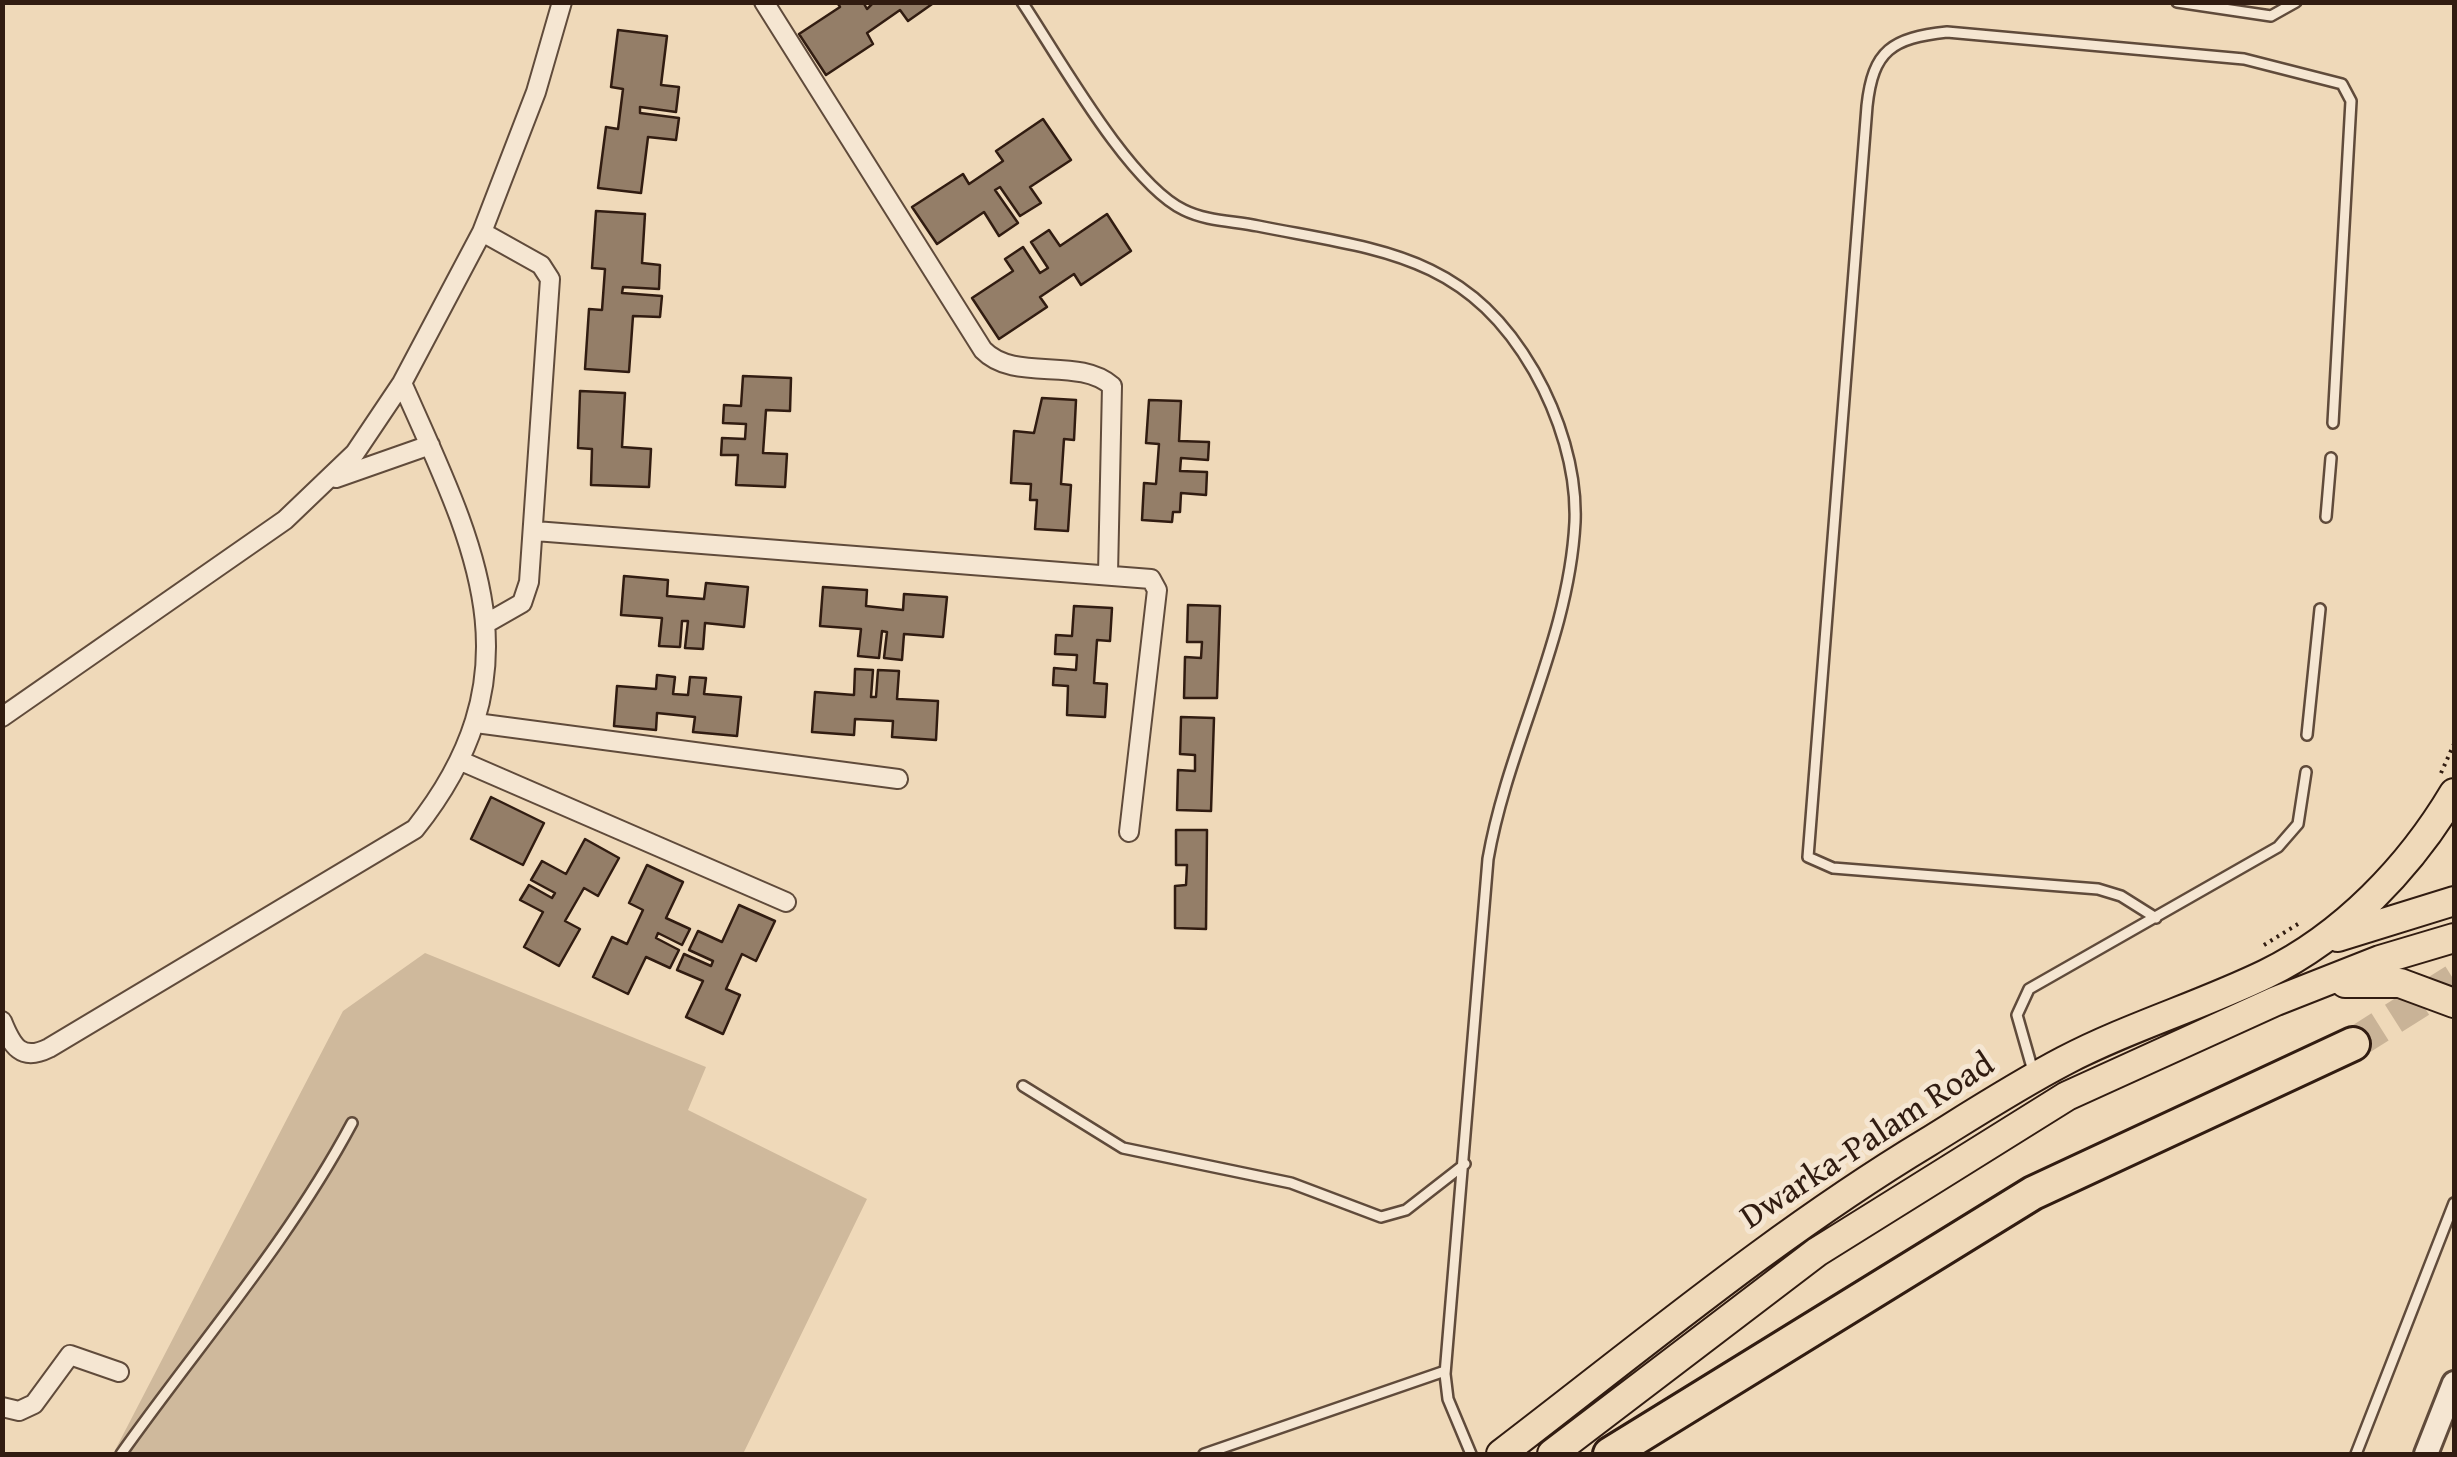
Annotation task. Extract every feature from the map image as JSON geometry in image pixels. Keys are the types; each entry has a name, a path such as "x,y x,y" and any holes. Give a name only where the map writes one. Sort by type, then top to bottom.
{"highway":[{"path":"1610,1454 2034,1192 2352,1044"}],"main road":[{"path":"2309,948 2365,906 2423,839 2454,793"},
{"path":"2309,948 2384,920 2454,901"},
{"path":"1552,1454 1817,1252 2067,1096 2318,984 2454,938"},
{"name":"Dwarka-Palam Road","path":"1501,1454 1806,1220 2065,1060 2268,973 2309,948"},
{"path":"2318,984 2400,983 2454,1004"}],"street":[{"path":"2,718 102,644 237,556 330,480 373,429 402,383 482,232 536,92 562,2"},
{"path":"764,2 984,350 1003,362 1092,374 1112,386 1108,574"},
{"path":"482,232 541,265 550,279 535,530 527,595 514,609 487,624"},
{"path":"2,1021 11,1044 19,1052 38,1054 50,1048 414,829 461,761 476,723 487,624 466,525 402,383"},
{"path":"330,480 430,445"},
{"path":"535,530 1146,577 1156,585 1129,832"},
{"path":"476,723 898,780"},
{"path":"461,761 786,902"},
{"path":"2,1407 19,1412 34,1404 70,1356 119,1372"},
{"path":"2426,1454 2454,1383"}],"lane":[{"path":"1022,2 1111,134 1142,176 1167,199 1206,218 1338,242 1434,268 1462,286 1519,346 1546,393 1570,464 1574,535 1552,651 1503,791 1492,840 1445,1371 1448,1400 1471,1454"},
{"path":"2177,2 2272,16 2296,2"},
{"path":"2156,918 2120,896 2098,889 1833,868 1808,857 1867,106 1871,71 1878,60 1903,40 1947,32 2244,59 2342,84 2351,102 2334,423"},
{"path":"2326,517 2331,458"},
{"path":"2307,735 2320,609"},
{"path":"2036,1078 2017,1016 2024,994 2045,978 2251,866 2288,838 2298,824 2306,772"},
{"path":"1023,1086 1123,1148 1290,1183 1380,1217 1406,1210 1465,1164"},
{"path":"121,1454 245,1291 320,1182 352,1123"},
{"path":"2356,1454 2454,1203"},
{"path":"1204,1454 1445,1371"}],"shaded area":[{"path":"425,953 706,1067 688,1110 867,1199 743,1454 113,1454 343,1011"}],"building":[{"path":"837,2 863,2 867,9 874,2 935,2 908,21 900,10 867,33 873,44 826,75 799,34 840,7"},
{"path":"618,30 667,36 661,85 679,87 676,112 640,107 640,113 679,118 676,140 648,137 641,193 598,188 606,127 618,129 623,89 611,87"},
{"path":"1043,119 1071,160 1030,187 1041,203 1020,216 1000,187 995,190 1018,223 999,236 984,212 937,244 912,207 963,174 969,184 1003,161 996,151"},
{"path":"596,211 645,214 642,263 660,265 659,289 623,287 622,293 662,296 660,317 633,316 629,372 585,369 589,309 602,310 605,269 592,268"},
{"path":"1107,214 1131,251 1081,285 1074,274 1040,297 1047,307 999,339 972,298 1013,271 1005,259 1023,247 1040,273 1048,268 1031,242 1049,230 1060,246"},
{"path":"743,376 791,378 790,411 766,410 763,453 787,454 785,487 736,485 738,455 721,455 722,438 745,439 746,424 723,423 724,405 741,406"},
{"path":"580,391 625,393 622,447 651,449 649,487 591,485 592,449 578,448"},
{"path":"1042,398 1076,400 1074,440 1064,439 1061,484 1071,485 1068,531 1035,529 1037,500 1030,500 1031,484 1011,483 1014,431 1034,433"},
{"path":"1149,400 1181,401 1179,441 1209,442 1208,460 1181,458 1180,471 1207,472 1206,495 1181,493 1180,512 1173,512 1172,522 1142,520 1144,483 1156,484 1159,444 1146,443"},
{"path":"624,576 668,580 667,596 704,599 706,583 748,587 744,627 705,623 703,649 685,648 688,621 682,621 680,647 659,646 662,618 621,615"},
{"path":"823,587 867,590 866,606 903,610 904,594 947,597 943,637 904,634 902,660 884,658 887,632 882,631 879,658 858,656 861,629 820,626"},
{"path":"1188,605 1220,606 1217,698 1184,698 1185,657 1201,658 1202,642 1187,642"},
{"path":"1074,606 1112,608 1110,641 1097,640 1094,683 1107,684 1105,717 1067,715 1068,686 1053,685 1054,668 1076,670 1077,655 1055,654 1056,635 1072,636"},
{"path":"855,669 873,670 871,697 876,697 878,670 899,671 897,699 938,701 936,740 892,737 893,721 855,719 854,735 812,732 815,692 854,695"},
{"path":"657,675 675,677 673,694 688,695 690,677 706,678 704,694 741,697 737,736 693,732 695,717 657,713 656,730 614,726 617,686 656,689"},
{"path":"1181,717 1214,718 1211,811 1177,810 1178,770 1195,771 1195,755 1180,754"},
{"path":"491,797 544,823 523,865 471,839"},
{"path":"1176,830 1207,830 1206,929 1175,928 1175,886 1186,885 1187,865 1176,865"},
{"path":"585,839 619,858 598,896 584,888 565,921 580,929 559,966 524,947 543,912 520,900 529,885 552,898 555,893 531,880 542,861 566,874"},
{"path":"647,865 683,882 666,918 690,929 682,945 658,933 656,938 679,950 670,968 646,957 628,994 593,977 612,937 627,944 643,910 629,903"},
{"path":"739,905 775,921 756,961 742,954 726,989 740,995 723,1034 686,1017 703,981 677,970 684,954 711,966 713,961 689,950 698,931 722,942"}],"tunnel":[{"path":"2353,1044 2454,980"}]}
